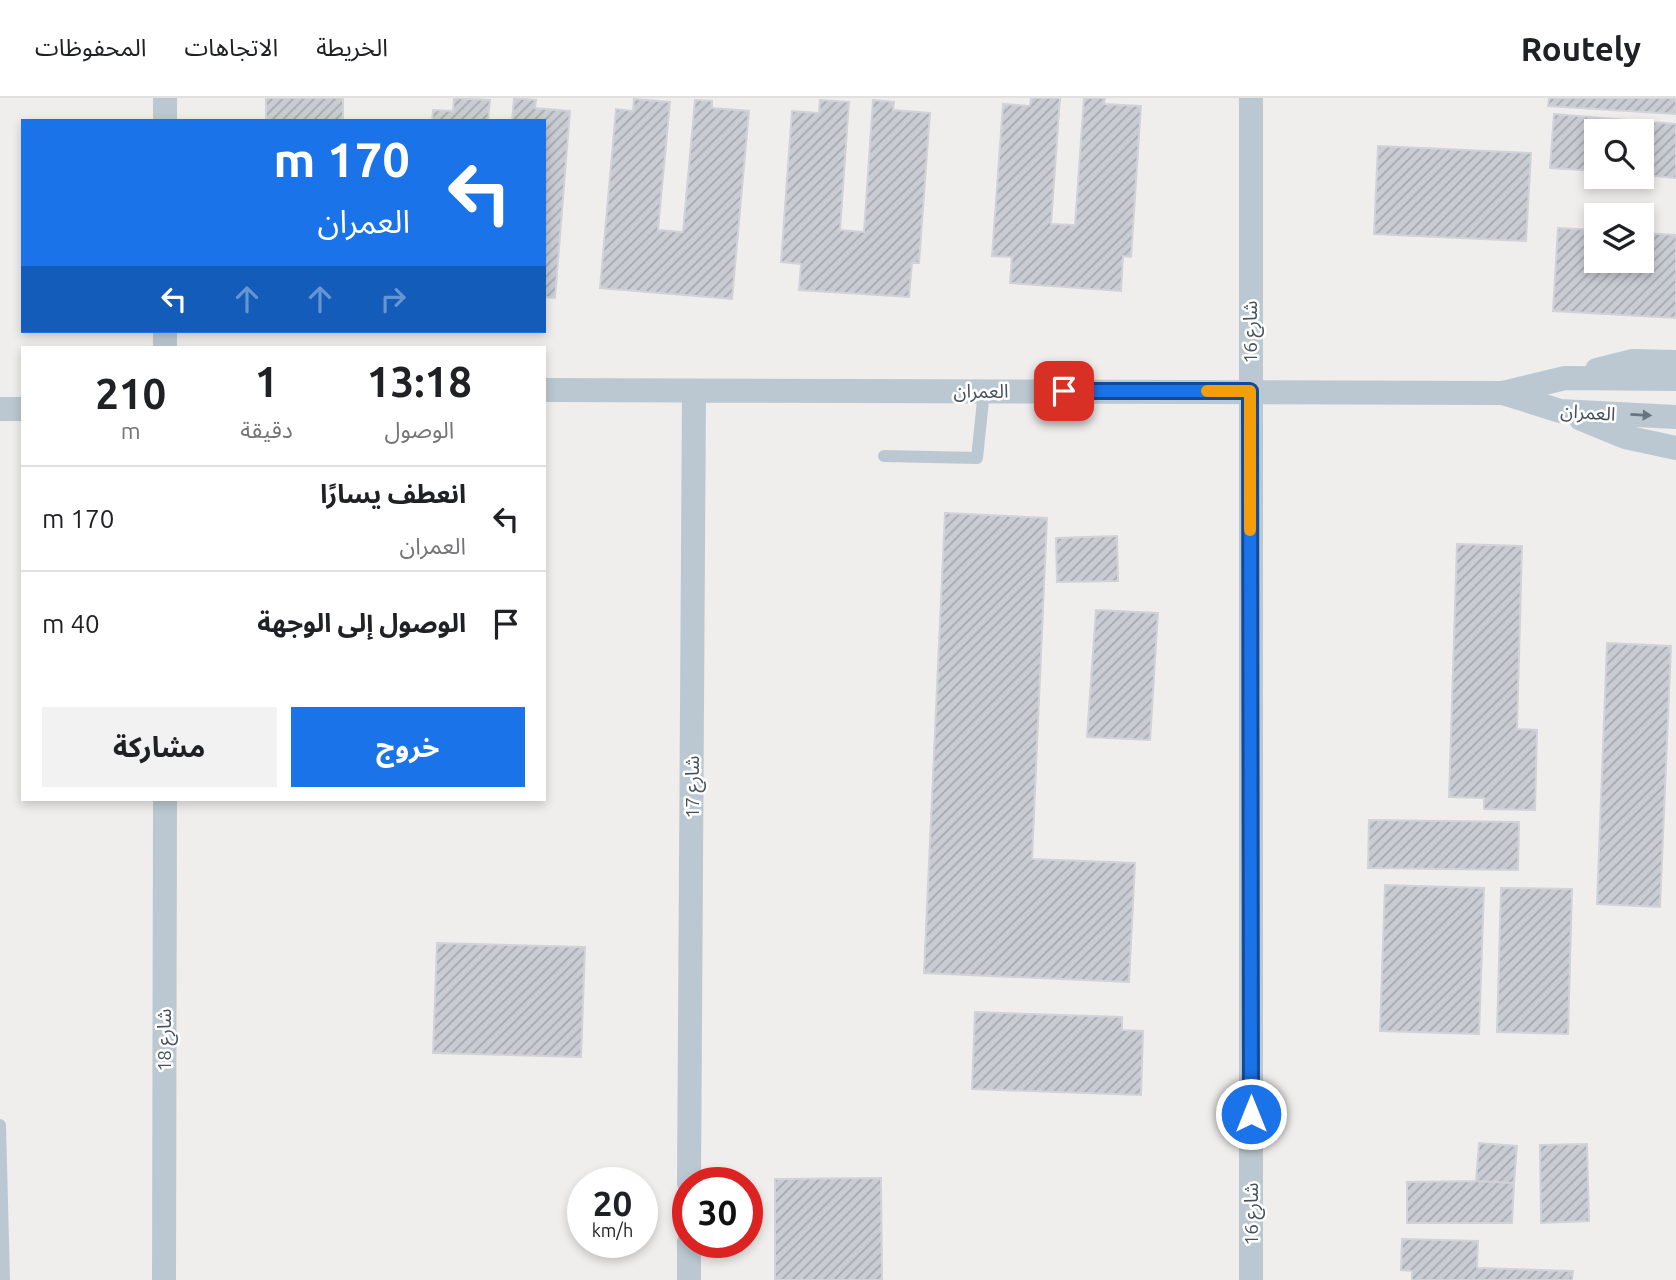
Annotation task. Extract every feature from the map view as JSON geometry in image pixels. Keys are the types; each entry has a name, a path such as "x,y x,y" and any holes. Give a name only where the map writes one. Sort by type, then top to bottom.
{"street":[{"path":"165,98 165,119"},
{"name":"شارع 16","path":"1251,98 1251,1280"},
{"path":"1565,378 1633,361 1676,362"},
{"name":"العمران","path":"546,390 1503,393 1565,378 1676,379"},
{"name":"شارع 17","path":"689,1167 694,391"},
{"name":"العمران","path":"1503,393 1560,411 1676,417"},
{"path":"0,409 21,409"},
{"path":"1560,411 1625,437 1676,448"},
{"name":"شارع 18","path":"164,1280 165,801"},
{"path":"689,1258 689,1280"}],"lane":[{"path":"884,456 977,458 984,391"},
{"path":"0,1125 4,1280"}],"building":[{"path":"266,98 343,98 343,119 266,119"},
{"path":"454,98 490,100 488,119 432,119 433,110 453,111"},
{"path":"514,98 536,100 535,108 570,111 555,298 546,297 546,119 512,119"},
{"path":"1031,98 1060,98 1051,224 1075,225 1084,98 1105,98 1104,104 1141,106 1131,257 1123,256 1121,291 1010,283 1012,257 992,256 1003,104 1030,106"},
{"path":"1549,98 1676,98 1676,114 1548,106"},
{"path":"634,99 670,102 658,230 683,232 695,100 712,101 712,108 749,111 732,299 600,288 616,109 633,111"},
{"path":"820,100 849,102 840,230 864,232 873,100 894,102 893,110 930,113 919,263 912,263 909,297 799,290 801,264 781,262 792,111 819,113"},
{"path":"1554,114 1615,119 1584,119 1584,170 1550,168"},
{"path":"1654,122 1676,124 1676,178 1654,176"},
{"path":"1378,146 1531,153 1526,241 1374,234"},
{"path":"1558,228 1584,229 1584,273 1654,273 1654,234 1676,235 1676,318 1553,311"},
{"path":"945,513 1047,518 1032,859 1135,863 1129,982 924,973"},
{"path":"1117,536 1118,581 1057,582 1056,538"},
{"path":"1457,544 1522,546 1517,729 1537,730 1535,810 1484,809 1484,798 1449,797"},
{"path":"1096,610 1158,613 1150,740 1087,737"},
{"path":"1607,643 1671,646 1660,907 1597,904"},
{"path":"1369,820 1519,822 1518,870 1368,868"},
{"path":"1385,885 1484,888 1479,1034 1380,1031"},
{"path":"1501,888 1572,889 1568,1034 1497,1032"},
{"path":"437,943 585,947 581,1057 433,1053"},
{"path":"975,1012 1122,1017 1122,1030 1143,1031 1141,1095 972,1089"},
{"path":"1479,1143 1517,1146 1514,1183 1476,1181"},
{"path":"1587,1144 1589,1221 1541,1223 1540,1145"},
{"path":"881,1178 882,1280 775,1280 775,1179"},
{"path":"1407,1182 1514,1183 1512,1223 1407,1223"},
{"path":"1402,1239 1478,1241 1477,1268 1573,1271 1572,1280 1412,1280 1412,1271 1401,1270"}],"slow traffic":[{"path":"1207,391 1250,391 1250,530"}],"route":[{"path":"1064,391 1250,391 1251,1114"}]}
